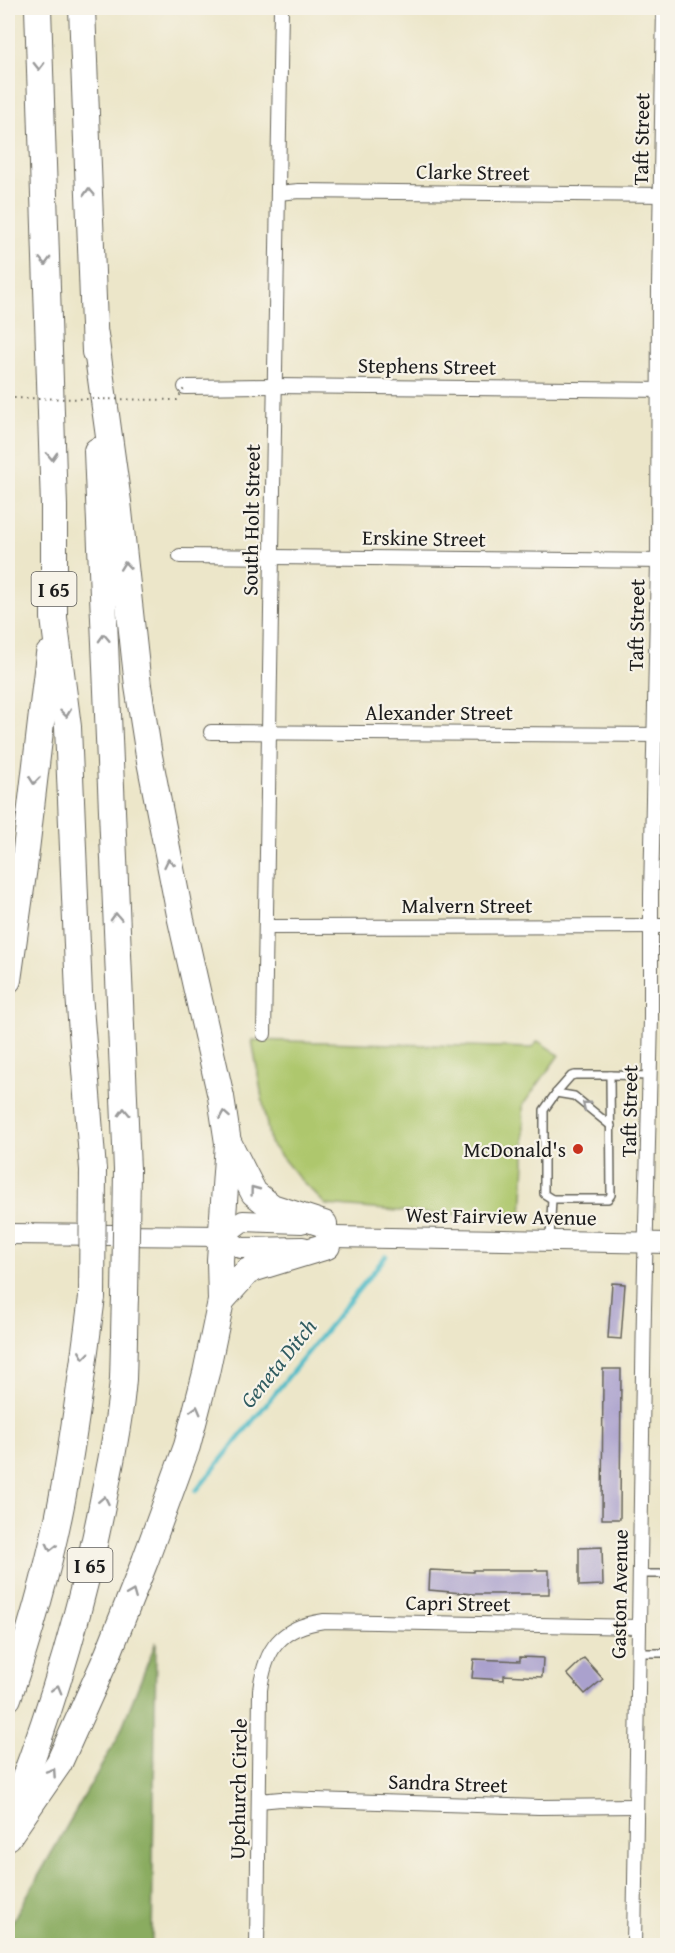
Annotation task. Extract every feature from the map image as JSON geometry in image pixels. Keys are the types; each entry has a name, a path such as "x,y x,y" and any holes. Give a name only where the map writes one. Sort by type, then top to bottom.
{"highway":[{"name":"I 65","path":"8,1698 43,1582 62,1501 78,1407 92,1297 93,1170 79,994 68,727 54,618 54,506 38,8"},
{"name":"I 65","path":"8,1822 51,1707 74,1629 97,1536 123,1380 127,1170 98,505 95,335 82,8"},
{"path":"8,1837 58,1762 108,1654 145,1561 187,1446 206,1373 221,1301 220,1260 228,1143 149,756 138,686 118,502 95,335"},
{"path":"8,980 54,618"},
{"path":"228,1143 254,1193 272,1207 328,1236"},
{"path":"221,1301 247,1272 328,1236"}],"main road":[{"name":"West Fairview Avenue","path":"223,1236 243,1221 328,1236 668,1243"},
{"name":"West Fairview Avenue","path":"8,1234 223,1236 241,1248 328,1236"}],"street":[{"name":"South Holt Street","path":"264,1034 281,8"},
{"name":"Taft Street","path":"647,1242 652,926 661,735 664,8"},
{"name":"Clarke Street","path":"278,193 299,191 664,195"},
{"name":"Stephens Street","path":"185,387 663,390"},
{"name":"Erskine Street","path":"180,556 663,561"},
{"name":"Alexander Street","path":"210,732 661,735"},
{"name":"Malvern Street","path":"266,927 668,926"},
{"name":"Gaston Avenue","path":"634,1946 647,1242"},
{"name":"Capri Street","path":"281,1639 292,1630 308,1623 324,1621 639,1627"},
{"name":"Upchurch Circle","path":"256,1946 261,1690 263,1670 268,1656 281,1639"},
{"name":"Sandra Street","path":"259,1801 281,1799 539,1807 636,1806"}],"lane":[{"path":"610,1075 611,1195 608,1199 552,1199 544,1194 544,1110 556,1093 571,1076 575,1075 610,1075 650,1076"},
{"path":"556,1093 574,1096 610,1126"},
{"path":"550,1241 552,1199"},
{"path":"640,1574 668,1574"},
{"path":"639,1653 668,1653"}],"path":[{"path":"8,398 177,399 185,387"}],"green space":[{"path":"252,1040 532,1048 538,1041 559,1055 523,1105 525,1161 522,1216 435,1214 326,1205 298,1177 270,1143"},
{"path":"156,1642 152,1945 8,1945 8,1929 118,1737"}],"building":[{"path":"612,1283 625,1284 621,1339 608,1338"},
{"path":"603,1369 621,1369 620,1519 602,1519"},
{"path":"602,1547 603,1585 579,1586 579,1548"},
{"path":"430,1570 473,1572 473,1570 549,1570 549,1594 473,1594 429,1590"},
{"path":"520,1657 543,1658 542,1677 504,1675 504,1680 472,1678 474,1659 520,1661"},
{"path":"584,1658 603,1679 585,1694 567,1674"}],"waterway":[{"name":"Geneta Ditch","path":"196,1491 386,1256"}],"place":[{"name":"McDonald's","path":"578,1149"}]}
